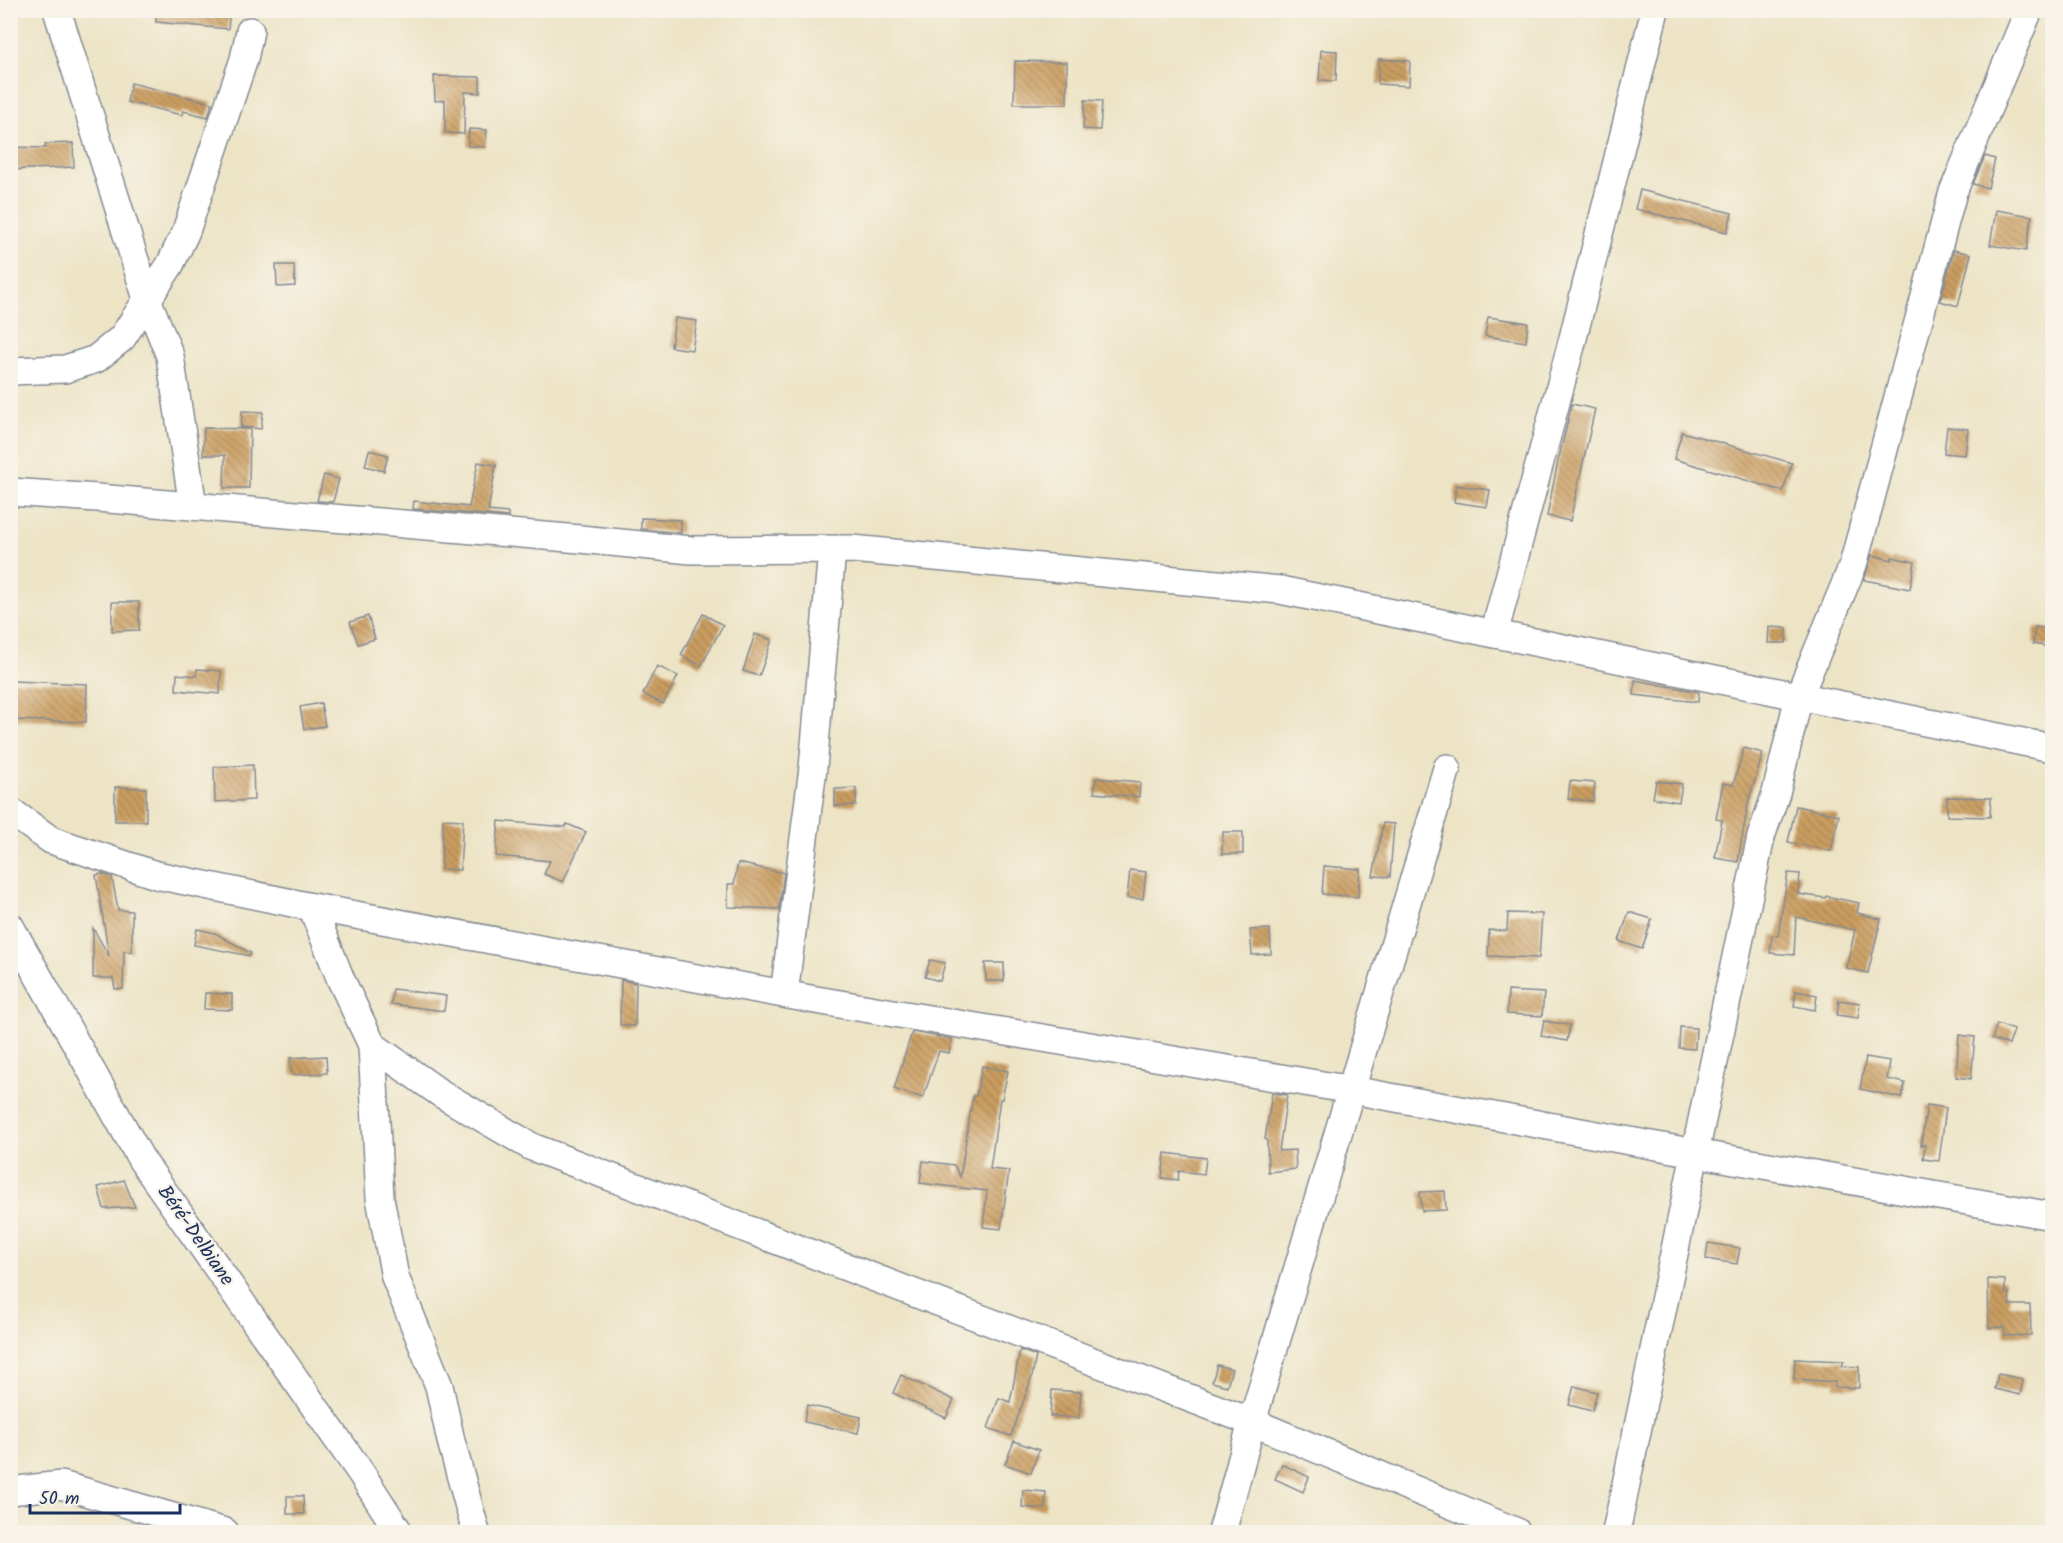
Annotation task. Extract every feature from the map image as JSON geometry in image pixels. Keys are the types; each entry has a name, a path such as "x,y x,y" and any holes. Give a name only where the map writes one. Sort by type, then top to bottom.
{"street":[{"path":"57,10 147,299 170,356 193,506"},
{"path":"1494,634 1571,346 1656,10"},
{"path":"1616,1533 1761,837 1776,793 1799,696 1853,565 1953,192 2029,10"},
{"path":"10,371 65,369 96,359 122,338 170,265 186,231 244,59 250,31"},
{"path":"10,492 580,538 690,550 852,549 1280,590 2052,748"},
{"path":"784,994 813,768 832,550"},
{"path":"1222,1533 1252,1422 1447,768"},
{"path":"10,811 51,840 156,875 312,907 784,994 1352,1090 2052,1216"},
{"path":"312,907 341,980 372,1045 380,1198 394,1277 439,1386 476,1533"},
{"name":"Béré-Delbiane","path":"10,926 141,1159 361,1473 399,1533"},
{"path":"372,1045 440,1093 532,1147 1252,1422 1517,1533"},
{"path":"10,1491 61,1485 225,1533"}],"building":[{"path":"156,10 230,10 228,29 156,22"},
{"path":"1321,50 1337,51 1336,81 1319,80"},
{"path":"1379,59 1410,61 1409,86 1378,84"},
{"path":"1015,61 1067,62 1067,104 1014,104"},
{"path":"434,76 480,77 480,93 465,92 464,134 445,133 445,100 435,101"},
{"path":"131,83 212,103 208,117 183,111 182,115 127,102"},
{"path":"1085,100 1102,101 1100,130 1083,129"},
{"path":"469,129 487,130 485,147 468,146"},
{"path":"73,143 74,167 10,170 10,147 46,148 45,144"},
{"path":"1985,156 1995,159 1988,188 1973,184"},
{"path":"1640,190 1732,213 1727,232 1635,209"},
{"path":"1996,210 2032,216 2026,251 1990,245"},
{"path":"1954,250 1971,254 1958,306 1940,301"},
{"path":"276,265 294,265 295,286 277,287"},
{"path":"1488,317 1528,323 1526,342 1485,336"},
{"path":"675,318 697,321 692,350 671,347"},
{"path":"1572,404 1595,409 1570,521 1547,516"},
{"path":"242,411 263,412 261,429 241,427"},
{"path":"1947,427 1968,429 1965,455 1944,453"},
{"path":"204,428 250,429 249,488 224,488 225,455 203,455"},
{"path":"1682,432 1792,463 1783,491 1674,459"},
{"path":"369,450 388,455 384,471 365,466"},
{"path":"478,462 496,465 488,511 508,513 508,517 413,509 414,501 469,507"},
{"path":"324,475 339,479 333,502 317,501"},
{"path":"1456,485 1490,490 1487,507 1454,502"},
{"path":"641,518 681,520 681,533 641,529"},
{"path":"1872,555 1915,562 1910,589 1864,580"},
{"path":"112,602 139,602 139,630 112,631"},
{"path":"703,614 723,625 701,666 681,655"},
{"path":"368,616 375,639 358,644 350,622"},
{"path":"1769,627 1787,628 1786,643 1768,643"},
{"path":"2035,627 2052,629 2052,647 2033,644"},
{"path":"755,634 772,640 759,676 743,671"},
{"path":"657,666 678,676 663,704 643,694"},
{"path":"197,669 221,671 220,694 176,690 177,674 196,676"},
{"path":"1635,680 1699,692 1698,702 1634,695"},
{"path":"13,681 87,684 86,722 12,720"},
{"path":"321,703 325,726 304,729 300,707"},
{"path":"1744,748 1763,753 1748,803 1738,862 1715,858 1722,820 1716,819 1723,783 1733,785"},
{"path":"253,765 254,800 215,802 214,767"},
{"path":"1096,778 1140,782 1139,797 1094,793"},
{"path":"1570,781 1595,783 1593,801 1568,799"},
{"path":"1656,781 1682,784 1679,802 1653,798"},
{"path":"115,787 146,788 146,821 115,821"},
{"path":"856,788 856,805 835,806 835,789"},
{"path":"1947,797 1991,798 1990,817 1947,816"},
{"path":"1796,806 1839,815 1831,851 1788,842"},
{"path":"443,819 463,820 460,870 441,869"},
{"path":"499,821 565,827 567,824 586,832 563,882 544,874 550,861 496,856"},
{"path":"1383,823 1394,824 1390,877 1373,876"},
{"path":"1223,832 1243,832 1243,854 1222,854"},
{"path":"738,863 784,873 779,909 728,907 728,884 734,884"},
{"path":"1324,866 1360,869 1358,897 1322,894"},
{"path":"1130,870 1146,872 1143,899 1127,898"},
{"path":"1788,873 1800,874 1798,894 1825,898 1826,896 1859,903 1857,913 1881,919 1868,973 1846,968 1855,930 1796,917 1794,955 1770,953 1772,935 1778,936"},
{"path":"96,875 112,877 118,910 132,911 132,952 124,951 123,989 115,989 113,978 93,978 93,928 109,956"},
{"path":"1629,912 1652,919 1642,949 1619,941"},
{"path":"1508,913 1542,914 1539,958 1488,956 1489,930 1507,931"},
{"path":"197,929 215,933 251,953 250,956 194,945"},
{"path":"1270,929 1271,954 1252,955 1250,930"},
{"path":"930,960 945,963 940,981 925,977"},
{"path":"985,963 1004,963 1004,981 986,981"},
{"path":"621,980 636,983 635,1026 620,1025"},
{"path":"393,989 446,996 444,1011 391,1004"},
{"path":"1508,991 1544,993 1542,1016 1507,1014"},
{"path":"1796,991 1817,995 1815,1010 1794,1006"},
{"path":"205,993 232,994 232,1010 204,1009"},
{"path":"1839,1000 1860,1003 1858,1018 1837,1015"},
{"path":"1544,1021 1570,1025 1567,1041 1541,1036"},
{"path":"1997,1024 2014,1030 2009,1045 1992,1039"},
{"path":"1680,1027 1696,1028 1695,1049 1679,1048"},
{"path":"912,1032 952,1039 949,1053 939,1051 923,1098 894,1089"},
{"path":"1959,1035 1975,1037 1971,1079 1956,1077"},
{"path":"326,1056 327,1073 292,1075 290,1058"},
{"path":"1866,1057 1890,1061 1887,1079 1905,1083 1902,1098 1860,1089"},
{"path":"982,1066 1008,1071 1002,1099 1000,1099 990,1169 1009,1171 1001,1229 983,1227 987,1191 920,1183 923,1161 954,1165 960,1177 973,1096 976,1096"},
{"path":"1272,1093 1287,1095 1279,1151 1295,1150 1296,1169 1268,1172 1267,1140 1265,1139"},
{"path":"1927,1105 1946,1108 1939,1161 1923,1159 1925,1145 1921,1145"},
{"path":"1165,1153 1206,1158 1204,1174 1179,1171 1178,1180 1162,1178"},
{"path":"124,1180 135,1207 104,1209 98,1187"},
{"path":"1445,1191 1446,1210 1422,1211 1420,1192"},
{"path":"1708,1243 1740,1248 1737,1264 1706,1259"},
{"path":"1988,1279 2005,1280 2005,1294 2009,1293 2010,1305 2030,1305 2031,1335 2005,1336 2004,1327 1989,1328"},
{"path":"1020,1350 1036,1356 1032,1377 1011,1436 988,1428 999,1398 1010,1402"},
{"path":"1795,1359 1844,1361 1842,1366 1859,1367 1859,1388 1835,1387 1835,1382 1794,1379"},
{"path":"1217,1365 1232,1369 1227,1386 1212,1382"},
{"path":"1998,1374 2023,1379 2020,1395 1995,1389"},
{"path":"901,1375 954,1400 946,1418 893,1393"},
{"path":"1574,1386 1597,1392 1592,1411 1569,1405"},
{"path":"1052,1390 1081,1392 1079,1418 1050,1416"},
{"path":"807,1405 861,1417 858,1433 804,1422"},
{"path":"1014,1441 1039,1450 1031,1473 1005,1464"},
{"path":"1282,1464 1309,1477 1303,1492 1275,1479"},
{"path":"1023,1490 1046,1492 1045,1509 1022,1507"},
{"path":"287,1496 303,1496 304,1514 287,1514"}]}
